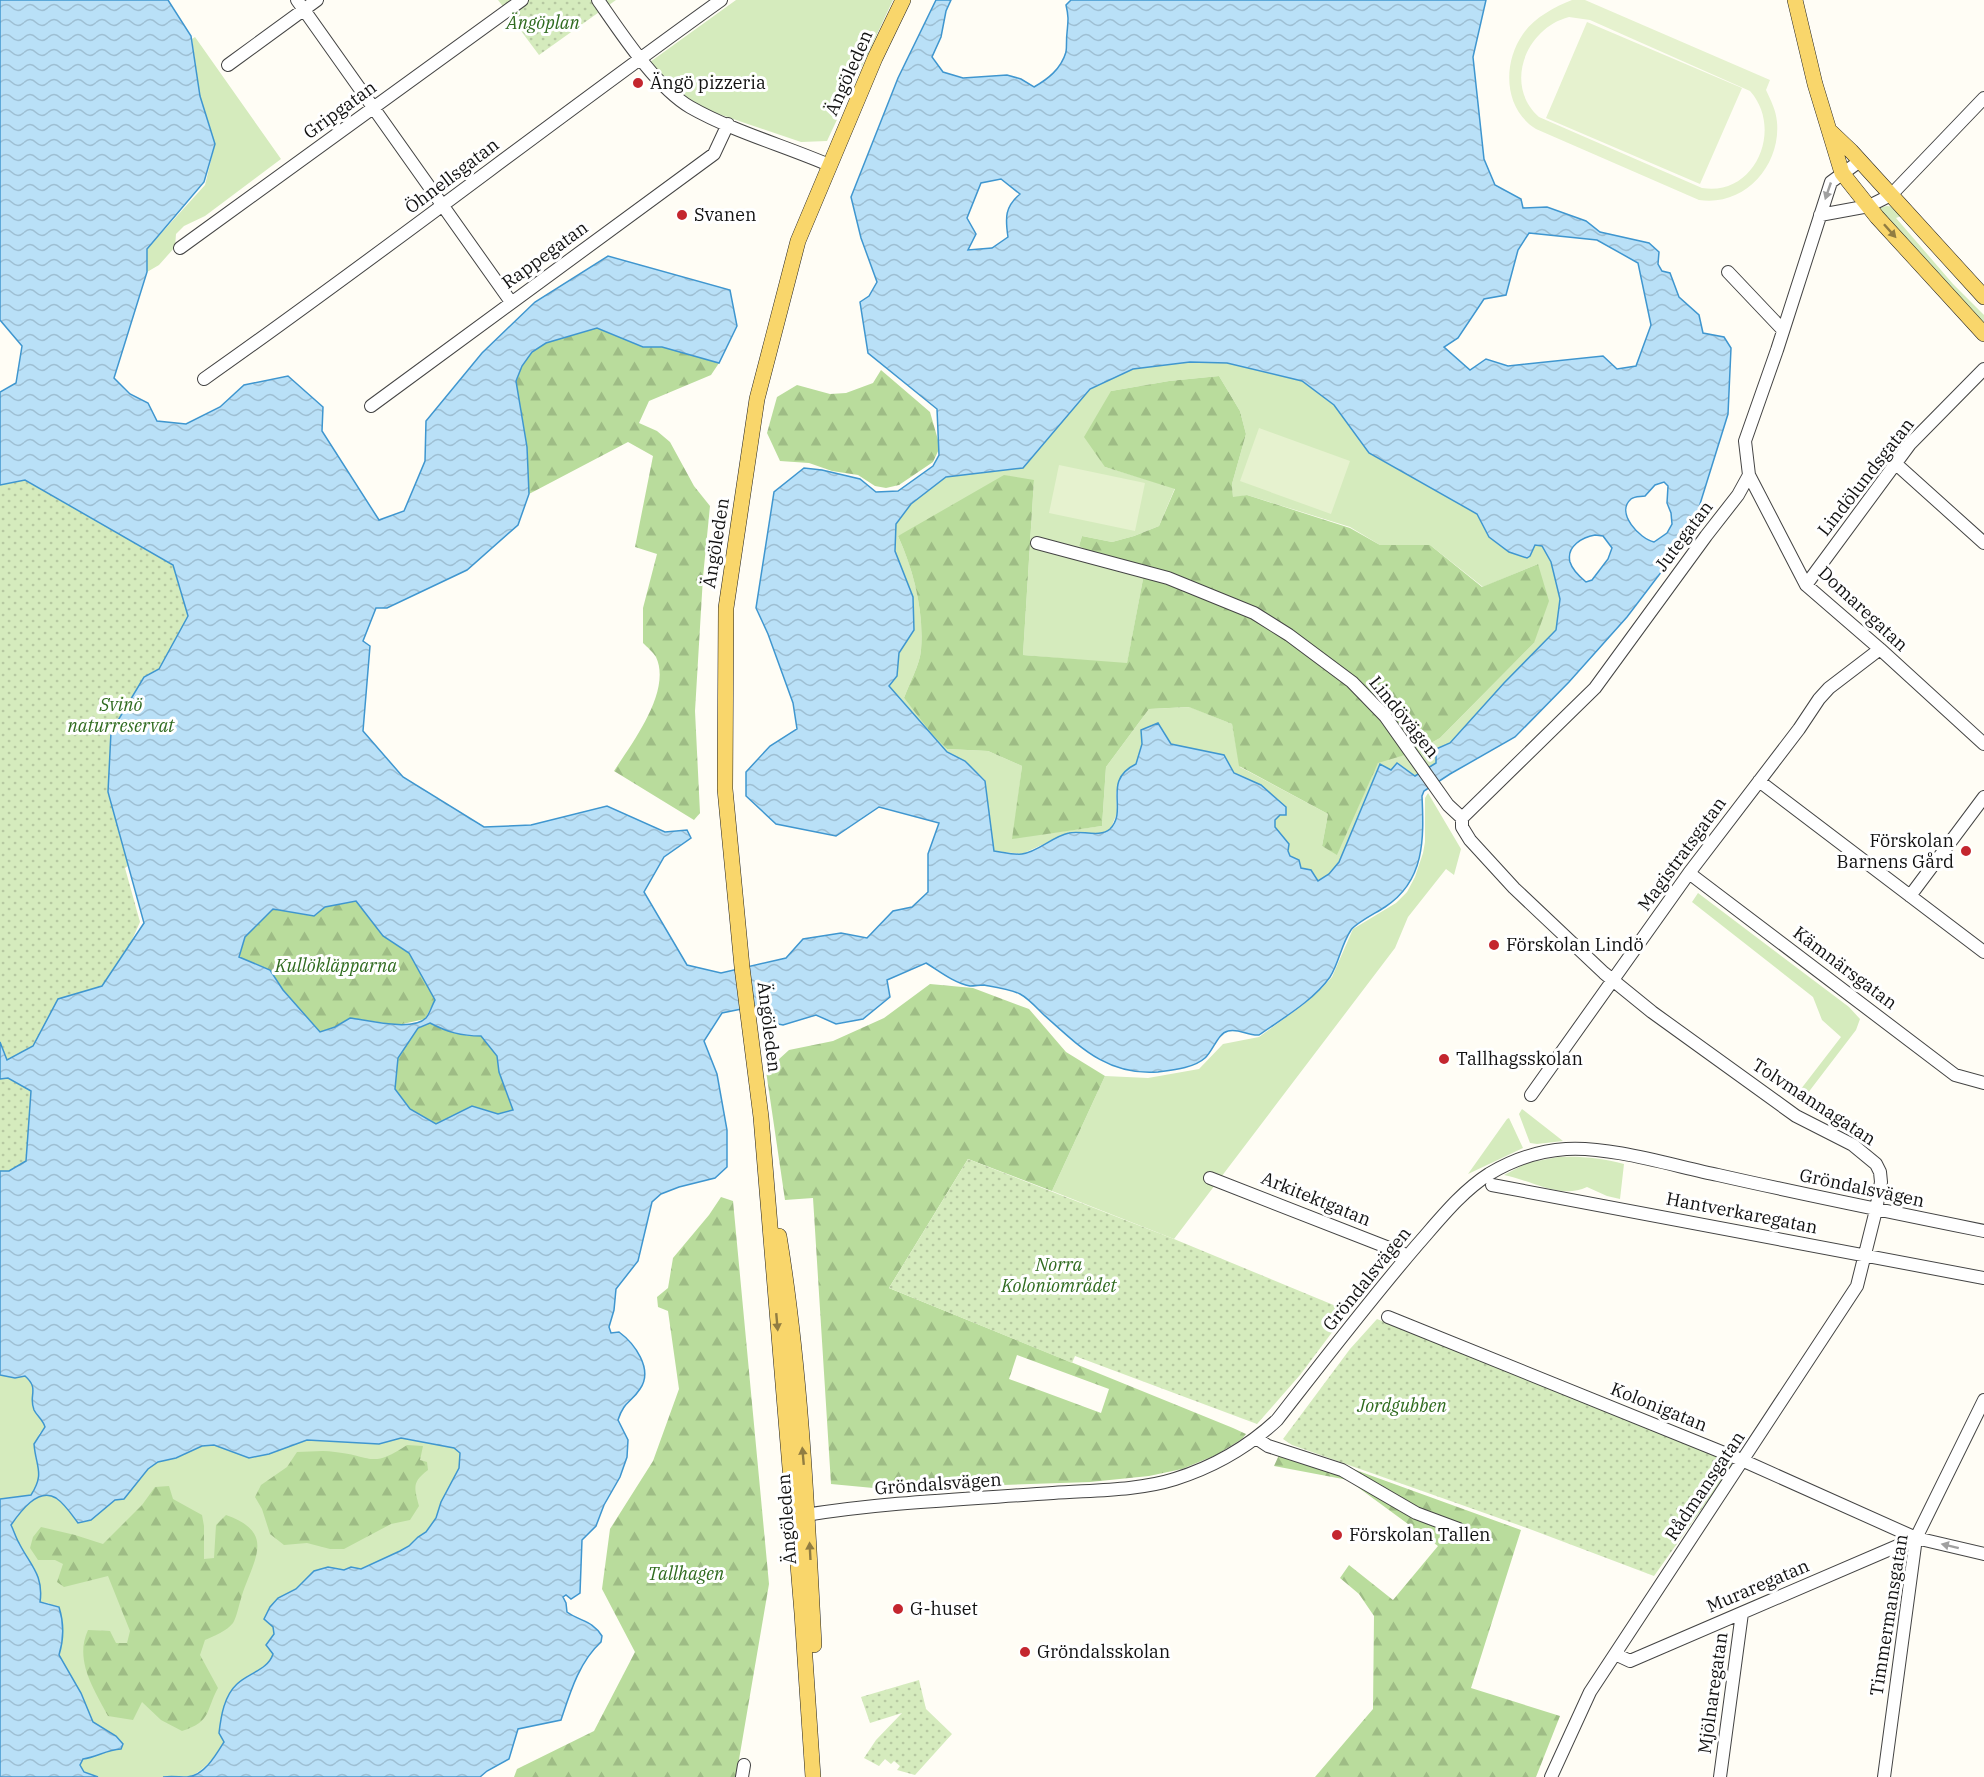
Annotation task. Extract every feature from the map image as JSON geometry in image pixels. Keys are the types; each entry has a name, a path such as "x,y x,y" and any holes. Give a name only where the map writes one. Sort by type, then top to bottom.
{"main road":[{"name":"Ängöleden","path":"815,1777 801,1516 725,789 726,608 757,399 798,241 875,58 903,0"},
{"path":"1795,0 1815,84 1842,172 1869,206 1984,334"},
{"path":"1828,129 1984,297"}],"street":[{"path":"228,65 300,5 317,0"},
{"name":"Gripgatan","path":"180,248 522,0"},
{"path":"598,0 641,58 674,94 690,106 728,124 830,165"},
{"name":"Öhnellsgatan","path":"204,379 300,311 721,0"},
{"path":"300,5 511,302"},
{"path":"1820,214 1869,206 1891,195 1984,98"},
{"name":"Rappegatan","path":"371,406 714,154 728,124"},
{"path":"1749,475 1745,441 1831,182 1860,161"},
{"path":"1728,272 1783,330"},
{"name":"Lindölundsgatan","path":"1806,585 1910,444 1984,369"},
{"path":"1895,463 1984,543"},
{"name":"Domaregatan","path":"1749,475 1806,585 1984,744"},
{"name":"Jutegatan","path":"1462,818 1595,688 1738,495 1749,475"},
{"name":"Lindövägen","path":"1037,543 1168,578 1254,613 1289,635 1352,682 1385,716 1448,805 1462,818 1462,827 1476,847 1514,888 1613,981 1666,1022"},
{"name":"Magistratsgatan","path":"1531,1095 1689,873 1819,699 1829,688 1880,649"},
{"path":"1759,780 1984,952"},
{"path":"1910,896 1984,797"},
{"name":"Kämnärsgatan","path":"1689,873 1955,1075 1984,1083"},
{"name":"Tolvmannagatan","path":"1666,1022 1796,1116 1836,1135 1876,1164 1881,1182 1876,1210"},
{"name":"Gröndalsvägen","path":"801,1516 851,1508 1120,1489 1173,1480 1217,1464 1256,1438 1277,1420 1406,1257 1453,1204 1488,1174 1535,1154 1585,1149 1625,1155 1876,1210 1984,1231"},
{"name":"Arkitektgatan","path":"1210,1178 1402,1253 1406,1257"},
{"name":"Hantverkaregatan","path":"1492,1185 1984,1278"},
{"name":"Rådmansgatan","path":"1551,1777 1590,1692 1857,1286 1876,1210"},
{"name":"Kolonigatan","path":"1388,1317 1744,1461 1916,1538 1984,1554"},
{"name":"Timmermansgatan","path":"1884,1777 1916,1538 1984,1401"},
{"path":"1256,1438 1268,1446 1342,1470 1416,1513 1459,1529"},
{"name":"Muraregatan","path":"1615,1654 1630,1661 1916,1538"},
{"name":"Mjölnaregatan","path":"1720,1777 1742,1613"}],"green space":[{"name":"Ängöplan","path":"498,0 616,0 539,55"},
{"path":"736,0 893,0 827,141 801,142 689,104 650,62"},
{"path":"1572,0 1585,0 1770,80 1766,90 1776,113 1777,138 1766,168 1756,180 1745,190 1731,197 1699,200 1536,129 1525,120 1512,98 1510,85 1509,72 1516,46 1533,23","holes":["1569,17 1590,20 1750,91 1760,106 1764,123 1764,141 1759,157 1749,171 1737,182 1721,188 1702,188 1539,117 1528,104 1522,89 1521,74 1524,59 1531,45 1554,23"]},
{"path":"1587,22 1742,88 1700,184 1546,118"},
{"path":"195,37 281,159 205,216 184,226 176,234 175,247 159,265 147,272 147,249 205,185 215,144 200,96 192,39"},
{"path":"1887,206 1896,207 1904,215 1896,218 1953,284 1984,315 1984,328 1874,209"},
{"path":"597,328 643,347 662,347 719,363 711,375 649,401 639,423 657,431 670,442 694,486 710,506 703,577 695,711 700,813 694,820 614,771 648,716 659,685 660,671 656,657 643,643 643,608 657,554 635,547 653,456 628,442 529,494 527,447 516,381 522,366 532,352 546,343"},
{"path":"1190,362 1227,363 1302,381 1334,405 1369,453 1477,514 1489,537 1509,552 1530,556 1535,545 1542,546 1551,562 1560,599 1556,630 1450,743 1436,749 1436,763 1415,776 1397,763 1391,770 1380,764 1339,862 1329,874 1317,881 1315,875 1292,860 1288,850 1289,844 1275,827 1275,820 1286,807 1261,785 1234,773 1224,755 1171,744 1163,730 1141,730 1142,743 1136,764 1128,768 1116,792 1117,813 1111,828 1104,833 1068,833 1022,854 994,851 985,780 965,761 947,752 889,686 897,676 899,653 914,629 913,597 895,551 896,523 911,504 946,477 1023,468 1089,389 1133,369","holes":["1219,376 1240,411 1246,434 1232,484 1233,498 1247,495 1350,527 1380,545 1430,545 1483,587 1538,564 1534,643 1440,738 1415,752 1378,762 1337,854 1322,846 1328,814 1240,767 1232,724 1190,707 1149,709 1106,767 1102,826 1013,838 1022,766 988,751 947,749 904,698 919,661 922,635 917,592 898,536 1034,480 1023,655 1127,664 1143,579 1079,546 1082,536 1112,542 1159,526 1175,488 1105,467 1111,391 1169,381"]},
{"path":"881,370 930,412 940,447 933,462 899,485 886,488 875,486 858,475 832,471 809,463 780,461 767,433 777,397 797,385 830,394 846,393 873,383"},
{"path":"1219,376 1240,411 1246,434 1232,484 1233,497 1247,495 1350,528 1380,545 1430,545 1482,587 1538,564 1549,601 1534,643 1440,738 1415,752 1378,763 1337,855 1322,846 1328,814 1239,766 1232,724 1189,707 1149,709 1106,767 1102,826 1012,839 1022,766 988,751 947,749 904,698 919,661 922,636 917,592 898,536 1004,475 1034,480 1023,655 1127,663 1143,579 1079,546 1082,536 1112,542 1159,526 1175,489 1105,467 1084,437 1111,391 1169,381"},
{"path":"1259,428 1350,461 1331,514 1240,481"},
{"name":"Svinö naturreservat","path":"0,445 157,535 259,710 239,783 125,868 140,922 120,967 0,1304"},
{"path":"1059,465 1145,483 1135,531 1049,513"},
{"path":"1428,793 1461,849 1454,875 1446,869 1408,917 1395,948 1174,1239 1052,1191 1105,1076 1148,1078 1199,1069 1223,1044 1259,1037 1322,988 1332,977 1353,929 1396,903 1407,892 1423,853 1425,798"},
{"path":"1698,893 1849,1007 1860,1019 1856,1030 1801,1102 1794,1098 1841,1037 1822,1020 1813,997 1692,902"},
{"name":"Kullökläpparna","path":"357,901 383,936 409,953 435,1000 425,1019 398,1025 350,1018 335,1027 320,1032 283,990 270,970 239,957 245,937 273,909 314,916 325,907"},
{"path":"930,984 973,988 1029,1009 1066,1052 1105,1076 1052,1191 968,1159 889,1288 1233,1428 1246,1434 1242,1439 1216,1455 1182,1469 1149,1476 1090,1482 884,1489 831,1484 813,1198 785,1200 766,1071 789,1050 833,1041 884,1018","holes":["1017,1355 1109,1389 1101,1413 1009,1379"]},
{"path":"430,1023 454,1033 481,1036 497,1056 499,1072 513,1110 498,1114 472,1106 436,1124 410,1109 395,1089 398,1058 418,1028"},
{"path":"1522,1109 1563,1141 1530,1143 1519,1114"},
{"path":"1509,1118 1523,1148 1468,1174 1507,1119"},
{"path":"1558,1157 1591,1158 1624,1164 1620,1199 1587,1187 1577,1190 1556,1190 1504,1175 1527,1163"},
{"name":"Norra Koloniområdet","path":"968,1159 1174,1239 1348,1311 1300,1375 1257,1424 1075,1356 1072,1363 889,1288"},
{"name":"Tallhagen","path":"721,1197 733,1201 769,1584 736,1777 514,1777 517,1769 594,1731 635,1652 602,1589 610,1529 653,1461 679,1389 668,1311 658,1307 657,1297 668,1288 673,1258"},
{"name":"Jordgubben","path":"1377,1319 1727,1459 1733,1465 1654,1576 1527,1528 1292,1445 1283,1439 1350,1349"},
{"path":"0,1375 15,1378 25,1376 32,1385 34,1410 45,1427 39,1434 35,1455 40,1475 31,1495 0,1499"},
{"path":"401,1438 455,1448 460,1453 459,1468 441,1502 436,1518 426,1533 400,1551 361,1569 351,1567 344,1570 328,1567 314,1571 296,1589 278,1598 264,1619 273,1627 274,1634 269,1640 273,1652 272,1658 267,1665 247,1676 228,1733 212,1759 189,1777 98,1777 84,1772 80,1765 83,1759 121,1749 116,1736 92,1722 81,1693 59,1655 62,1643 49,1603 39,1602 38,1577 11,1525 24,1508 36,1498 49,1495 62,1503 78,1523 91,1520 115,1500 124,1499 148,1469 158,1462 176,1458 202,1446 214,1445 269,1454 307,1440 379,1444"},
{"path":"1284,1444 1521,1530 1471,1688 1560,1716 1536,1777 1315,1777 1373,1709 1374,1616 1359,1594 1340,1578 1349,1565 1393,1600 1438,1546 1348,1480 1274,1466"},
{"path":"407,1445 423,1446 420,1460 427,1462 428,1470 417,1482 415,1489 419,1506 410,1520 391,1524 344,1549 330,1549 307,1543 284,1545 270,1534 262,1509 255,1497 261,1485 287,1467 297,1452 330,1451 378,1459"},
{"path":"169,1486 173,1499 202,1515 204,1559 214,1558 216,1525 226,1515 251,1529 256,1537 257,1546 253,1567 234,1620 224,1631 205,1640 200,1655 218,1688 203,1719 182,1731 161,1720 142,1702 133,1720 108,1716 92,1685 84,1663 83,1652 88,1630 110,1631 116,1643 127,1643 130,1631 108,1576 64,1587 57,1582 63,1564 55,1560 38,1560 30,1548 33,1537 41,1527 103,1544 142,1505 155,1487"},
{"path":"919,1680 926,1709 952,1734 915,1775 897,1770 900,1766 894,1761 891,1764 885,1759 879,1766 864,1758 876,1740 902,1713 870,1723 861,1697"}],"water":[{"path":"0,0 168,0 191,36 200,96 215,144 204,182 147,249 147,272 114,378 130,394 148,403 157,421 186,424 220,407 244,385 288,376 323,407 322,431 379,520 404,511 425,461 426,421 482,353 535,302 608,256 730,290 737,326 719,363 662,347 643,347 597,328 546,343 532,352 522,366 516,381 527,447 529,494 518,525 467,570 387,608 376,608 363,641 370,646 363,731 403,777 484,827 531,825 607,806 665,832 687,830 691,838 664,857 644,892 687,965 721,973 786,958 803,939 841,933 867,938 893,911 912,907 928,892 928,854 939,823 879,807 836,836 776,824 746,796 746,772 770,746 797,729 793,703 756,608 774,492 804,468 860,479 876,492 898,491 933,466 939,455 937,409 868,353 860,302 869,296 877,282 861,238 851,197 898,78 936,0 951,0 946,11 941,37 932,57 943,72 963,78 1007,75 1021,79 1034,87 1053,73 1064,58 1068,22 1066,5 1071,0 1486,0 1473,57 1484,159 1495,185 1521,199 1523,208 1547,207 1586,221 1600,232 1649,243 1659,252 1658,264 1662,271 1670,273 1679,297 1699,315 1703,333 1724,337 1731,348 1728,414 1691,533 1627,617 1569,682 1515,737 1424,791 1422,796 1422,843 1415,872 1408,885 1398,897 1351,930 1333,972 1323,986 1297,1009 1259,1035 1236,1030 1224,1032 1205,1058 1183,1068 1158,1072 1124,1069 1095,1057 1082,1048 1020,994 984,985 970,986 958,982 926,963 887,980 890,997 863,1019 836,1024 816,1015 783,1025 768,1022 761,1005 722,1013 704,1041 717,1074 727,1130 727,1167 715,1178 679,1187 661,1194 652,1202 638,1261 616,1289 614,1310 609,1327 611,1333 619,1332 636,1350 643,1365 644,1381 637,1394 623,1409 618,1420 628,1440 627,1457 620,1477 604,1505 596,1526 582,1540 580,1593 571,1599 566,1595 563,1597 567,1612 590,1624 602,1636 601,1642 593,1650 576,1678 561,1720 518,1729 509,1759 480,1777 187,1777 204,1769 224,1742 219,1733 221,1720 226,1700 233,1689 242,1680 267,1664 273,1654 266,1645 274,1634 273,1627 264,1619 270,1607 278,1598 296,1589 314,1571 328,1567 344,1570 351,1567 361,1569 409,1546 426,1532 436,1518 441,1502 459,1468 460,1453 454,1448 401,1438 379,1444 307,1440 269,1454 249,1458 214,1445 202,1446 176,1458 158,1462 148,1469 124,1499 115,1500 91,1520 78,1523 59,1500 49,1495 30,1502 11,1525 38,1577 40,1602 59,1607 63,1631 59,1655 81,1693 93,1722 116,1736 123,1744 121,1749 83,1759 80,1765 84,1772 98,1777 0,1777 0,1499 31,1495 39,1476 34,1444 45,1427 34,1410 32,1385 25,1376 15,1378 0,1375 0,1171 9,1171 26,1161 31,1091 8,1078 0,1079 0,1042 7,1060 33,1046 58,999 102,986 144,923 108,792 111,732 144,677 159,669 188,616 173,565 25,480 0,485 0,392 16,383 22,346 0,320","holes":["1001,179 1020,194 1011,203 1007,213 1008,237 992,248 968,250 976,234 967,218 981,183","1529,233 1597,240 1638,263 1651,325 1636,366 1617,369 1603,356 1508,366 1486,359 1470,370 1444,347 1458,338 1484,299 1506,295 1518,250","1190,362 1227,363 1302,381 1334,405 1369,453 1477,514 1489,537 1509,552 1527,558 1535,545 1542,546 1551,562 1560,599 1556,630 1450,743 1436,749 1436,763 1415,776 1397,763 1391,770 1380,764 1339,862 1329,874 1318,881 1311,870 1301,868 1299,860 1290,856 1289,844 1275,827 1275,820 1280,815 1286,815 1286,807 1261,785 1234,773 1224,755 1171,744 1158,723 1141,730 1142,744 1136,764 1126,771 1117,787 1117,813 1110,829 1101,833 1074,832 1063,835 1028,853 1012,854 994,851 985,781 965,761 947,752 889,686 897,676 899,653 914,630 913,597 895,551 896,524 911,504 946,477 1023,468 1090,389 1133,369","1664,482 1668,486 1667,503 1672,524 1667,533 1654,542 1636,531 1626,511 1631,499 1645,496 1655,485","1595,535 1603,536 1612,548 1608,559 1592,580 1586,582 1573,567 1569,556 1576,543","356,901 383,936 409,953 435,1000 426,1018 419,1022 400,1025 350,1018 335,1027 320,1032 283,990 270,970 239,957 245,937 273,909 314,916 325,907","430,1023 454,1033 481,1036 497,1056 499,1072 513,1110 498,1114 472,1106 436,1124 410,1109 395,1089 398,1058 418,1028"]}],"place":[{"name":"Ängö pizzeria","path":"638,83"},
{"name":"Svanen","path":"682,215"},
{"name":"Förskolan Barnens Gård","path":"1966,851"},
{"name":"Förskolan Lindö","path":"1494,945"},
{"name":"Tallhagsskolan","path":"1444,1059"},
{"name":"Förskolan Tallen","path":"1337,1535"},
{"name":"G-huset","path":"898,1609"},
{"name":"Gröndalsskolan","path":"1025,1652"}]}
